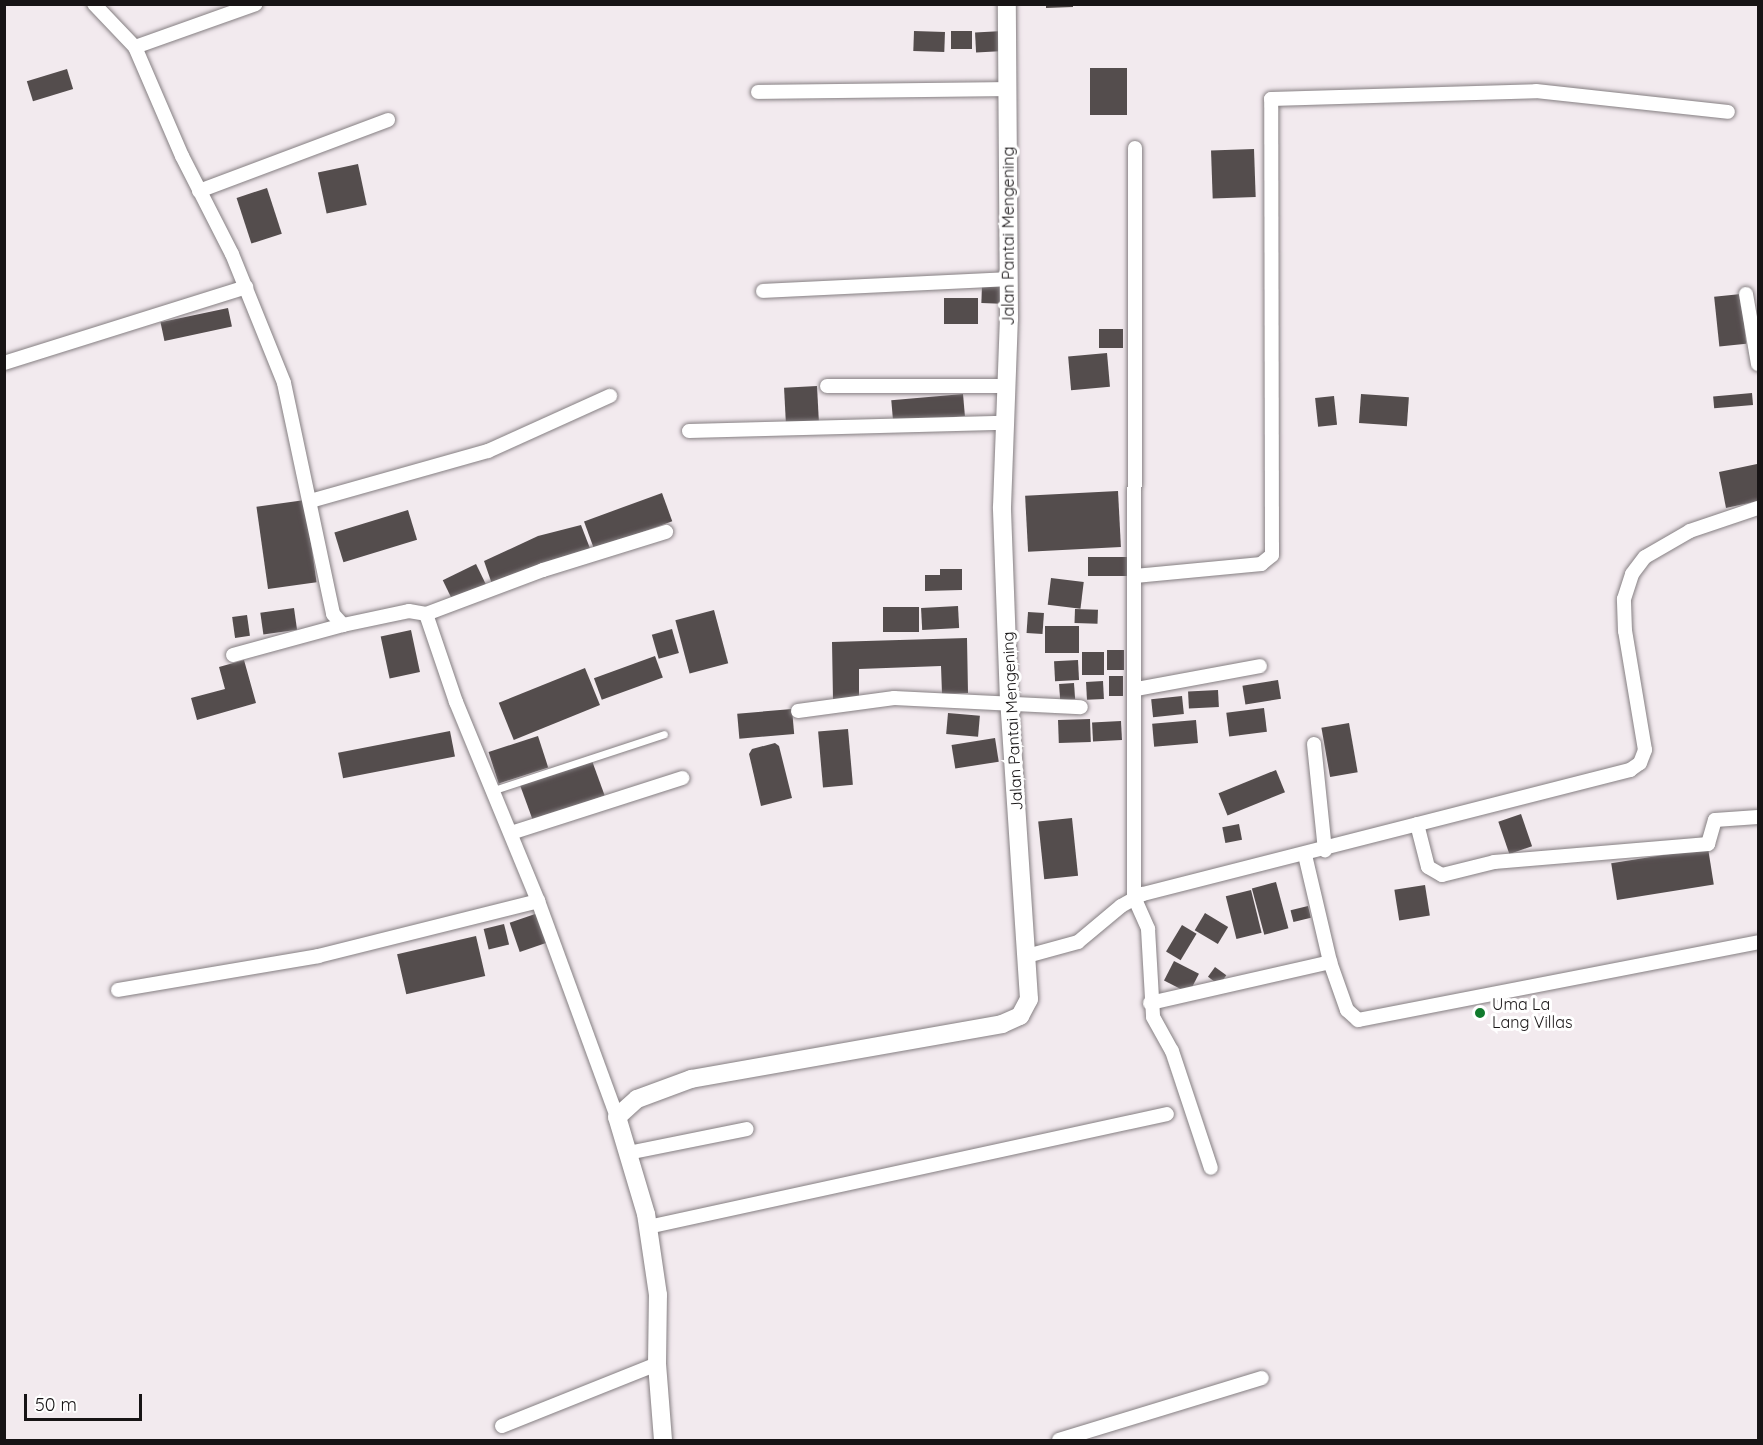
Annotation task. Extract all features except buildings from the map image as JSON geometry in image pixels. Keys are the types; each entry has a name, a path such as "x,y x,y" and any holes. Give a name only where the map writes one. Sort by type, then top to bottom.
{"street":[{"path":"94,4 135,47 199,191 246,287 286,389 333,614 344,625"},
{"path":"135,47 256,4"},
{"name":"Jalan Pantai Mengening","path":"617,1117 637,1099 691,1079 1012,1021 1020,1016 1029,999 1009,701 1002,507 1009,279 1007,4"},
{"path":"758,92 1006,89"},
{"path":"1135,576 1261,564 1272,555 1271,99 1536,91 1728,112"},
{"path":"199,191 388,120"},
{"path":"1135,148 1138,896 1148,929 1150,1003 1153,1017 1172,1051 1210,1168"},
{"path":"763,291 1009,279"},
{"path":"4,363 246,287"},
{"path":"1746,294 1758,364"},
{"path":"827,386 1004,386"},
{"path":"310,501 488,451 610,396"},
{"path":"689,431 1004,423"},
{"path":"1027,956 1078,942 1138,896 1617,775 1640,763 1645,750 1624,631 1624,599 1632,574 1645,557 1690,531 1758,508"},
{"path":"233,655 344,625 409,611 426,614 543,570 666,532"},
{"path":"426,614 491,790 538,901 628,1153 648,1227 658,1295 657,1364 663,1440"},
{"path":"1136,689 1260,666"},
{"path":"798,711 894,698 1009,701 1081,707"},
{"path":"1314,744 1325,850"},
{"path":"511,833 682,778"},
{"path":"1416,824 1428,867 1442,875 1494,862 1708,844 1717,819 1758,817"},
{"path":"1305,855 1330,962 1347,1010 1358,1020 1758,942"},
{"path":"118,990 318,956 538,901"},
{"path":"1150,1003 1330,962"},
{"path":"648,1227 1167,1114"},
{"path":"628,1153 747,1129"},
{"path":"502,1426 657,1364"},
{"path":"1059,1440 1262,1378"}],"lane":[{"path":"491,790 664,734"}],"place":[{"name":"Uma La Lang Villas","path":"1480,1013"}]}
